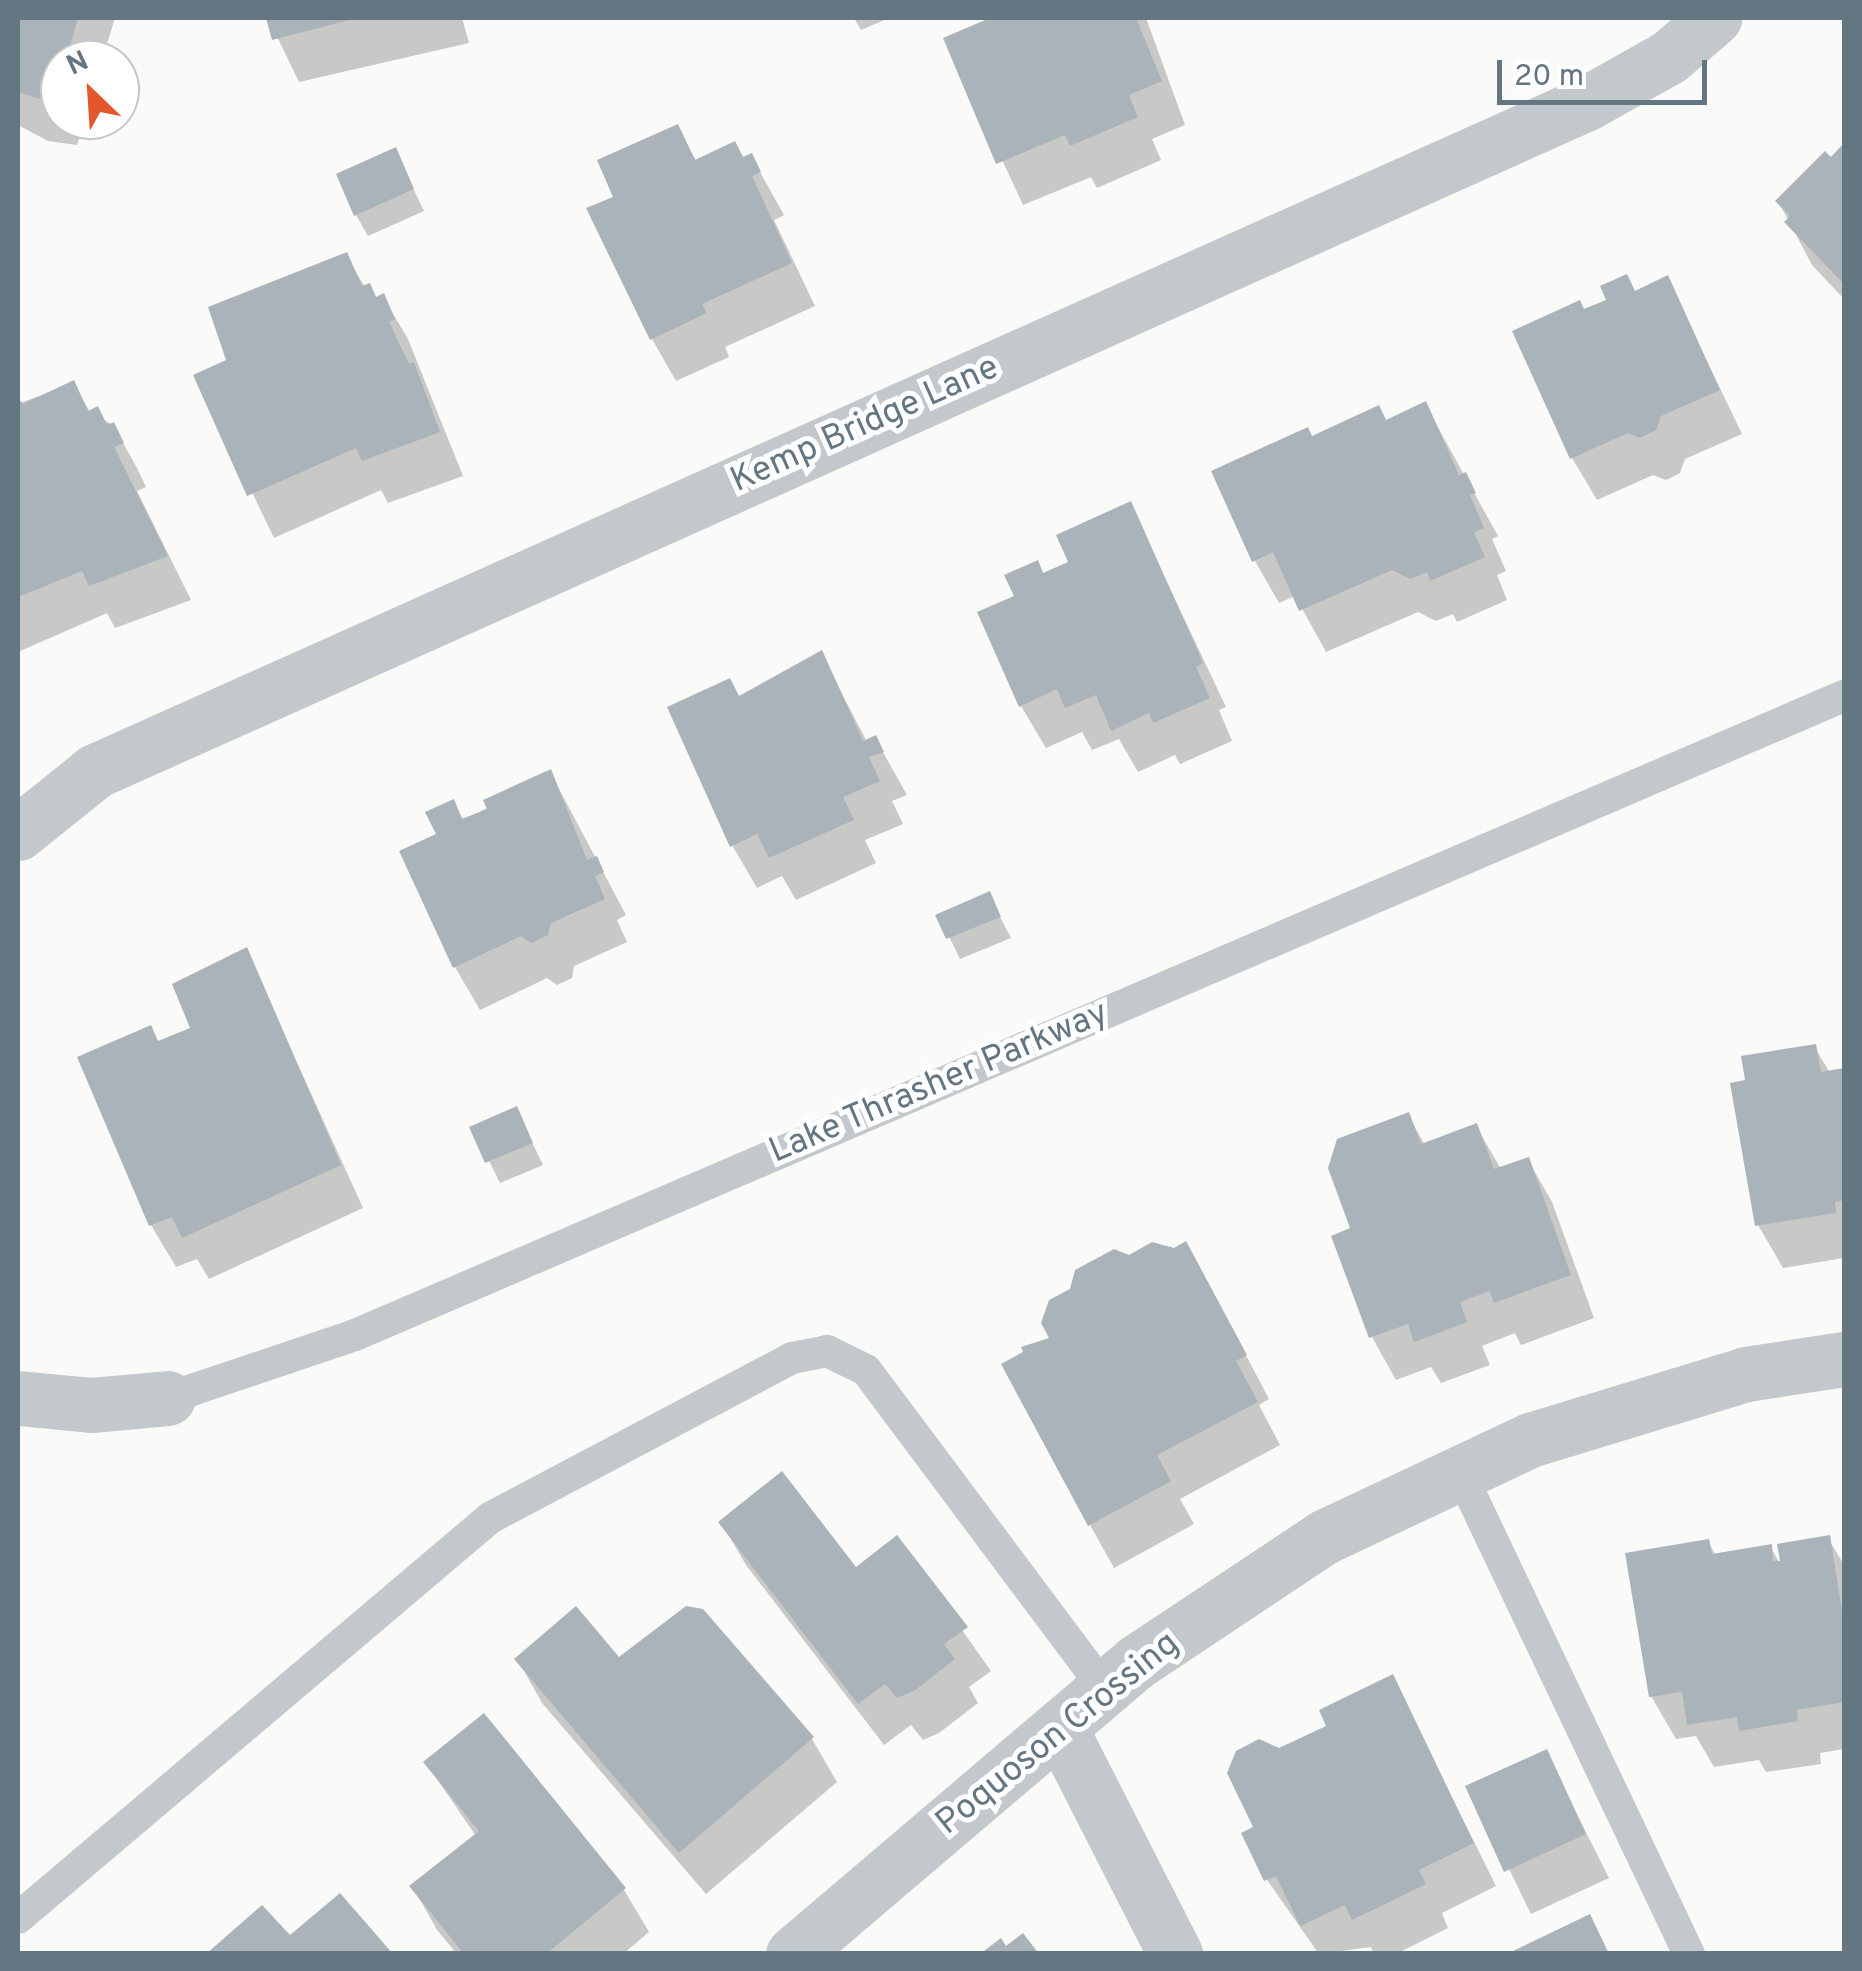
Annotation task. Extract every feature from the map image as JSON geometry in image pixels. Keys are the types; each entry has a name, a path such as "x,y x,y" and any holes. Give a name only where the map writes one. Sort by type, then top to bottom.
{"street":[{"name":"Kemp Bridge Lane","path":"18,833 113,762 1586,103 1669,57 1714,18"},
{"name":"Poquoson Crossing","path":"793,1954 1105,1690 1324,1537 1530,1440 1746,1374 1844,1358"},
{"name":"Lake Thrasher Parkway","path":"18,1398 91,1405 168,1398"},
{"path":"1060,1728 1175,1954"}],"lane":[{"name":"Lake Thrasher Parkway","path":"168,1398 355,1335 1844,696"},
{"path":"18,1918 490,1518 792,1358 827,1351 866,1370 1105,1690"},
{"path":"1460,1472 1690,1954"}],"building":[{"path":"18,18 78,18 72,40 40,40 40,99 18,92"},
{"path":"266,18 357,18 272,40"},
{"path":"990,18 1136,18 1162,81 1129,95 1138,117 1070,146 1065,135 996,164 943,38"},
{"path":"678,124 695,160 735,141 743,157 752,153 761,172 752,176 792,263 702,304 707,313 650,340 586,208 613,197 597,160"},
{"path":"1844,143 1844,284 1784,222 1790,216 1775,201 1825,151 1831,157"},
{"path":"396,147 414,189 354,216 336,174"},
{"path":"347,252 362,286 370,283 376,297 384,293 395,319 389,322 409,364 414,362 440,432 362,461 356,448 247,496 193,375 226,360 208,307"},
{"path":"1627,274 1635,291 1668,275 1720,390 1661,416 1656,430 1640,438 1628,433 1570,459 1512,331 1580,300 1584,309 1606,300 1600,286"},
{"path":"74,380 88,411 98,406 107,425 114,422 124,443 114,447 168,556 89,586 82,571 18,597 18,398 23,404"},
{"path":"1426,401 1459,475 1466,472 1476,493 1470,495 1484,528 1474,532 1485,557 1430,581 1427,572 1410,579 1392,570 1299,611 1273,552 1252,562 1211,471 1308,427 1312,436 1379,405 1386,420"},
{"path":"1131,501 1203,663 1196,667 1210,698 1153,723 1149,713 1111,731 1096,695 1065,708 1057,689 1019,707 977,612 1014,596 1004,575 1038,560 1043,573 1068,562 1056,535"},
{"path":"822,650 863,741 876,735 884,752 869,757 880,781 843,797 854,820 769,858 757,834 730,847 667,707 730,678 739,696"},
{"path":"551,769 587,860 597,856 604,872 595,876 605,899 551,923 548,935 531,943 521,936 453,968 399,851 436,834 425,812 454,799 462,819 487,809 483,800"},
{"path":"990,891 1001,917 946,939 935,915"},
{"path":"247,947 341,1165 182,1238 172,1217 149,1226 77,1057 151,1025 158,1041 190,1028 172,984"},
{"path":"1816,1044 1821,1072 1844,1068 1844,1200 1835,1202 1836,1213 1755,1226 1730,1083 1745,1080 1741,1056"},
{"path":"517,1106 533,1143 485,1163 469,1127"},
{"path":"1409,1112 1421,1144 1477,1123 1494,1169 1529,1157 1571,1275 1494,1303 1490,1291 1460,1302 1467,1322 1414,1342 1408,1324 1369,1338 1331,1236 1350,1228 1328,1168 1337,1139"},
{"path":"1186,1241 1247,1355 1236,1361 1258,1402 1157,1455 1171,1481 1088,1526 1001,1364 1023,1352 1021,1347 1049,1338 1041,1323 1049,1300 1070,1289 1075,1270 1114,1249 1129,1255 1152,1242 1174,1248"},
{"path":"782,1471 856,1567 897,1535 968,1627 944,1644 955,1659 914,1691 897,1698 885,1684 858,1704 718,1522"},
{"path":"1830,1535 1844,1624 1844,1702 1797,1710 1798,1721 1739,1731 1737,1717 1687,1725 1682,1692 1649,1697 1625,1553 1709,1539 1712,1554 1772,1544 1773,1561 1780,1561 1777,1544"},
{"path":"576,1606 619,1657 686,1606 703,1609 814,1737 679,1853 514,1659"},
{"path":"1393,1674 1474,1843 1419,1870 1426,1884 1352,1920 1345,1905 1300,1926 1276,1876 1264,1881 1241,1833 1253,1827 1227,1773 1236,1751 1259,1739 1279,1748 1326,1726 1319,1710"},
{"path":"484,1713 626,1888 546,1954 464,1954 409,1886 479,1831 423,1762"},
{"path":"1547,1749 1586,1834 1504,1872 1465,1786"},
{"path":"340,1893 393,1954 206,1954 262,1905 290,1935"},
{"path":"1590,1914 1609,1954 1507,1954"},
{"path":"1023,1933 1039,1954 980,1954 1001,1938 1006,1946"}]}
